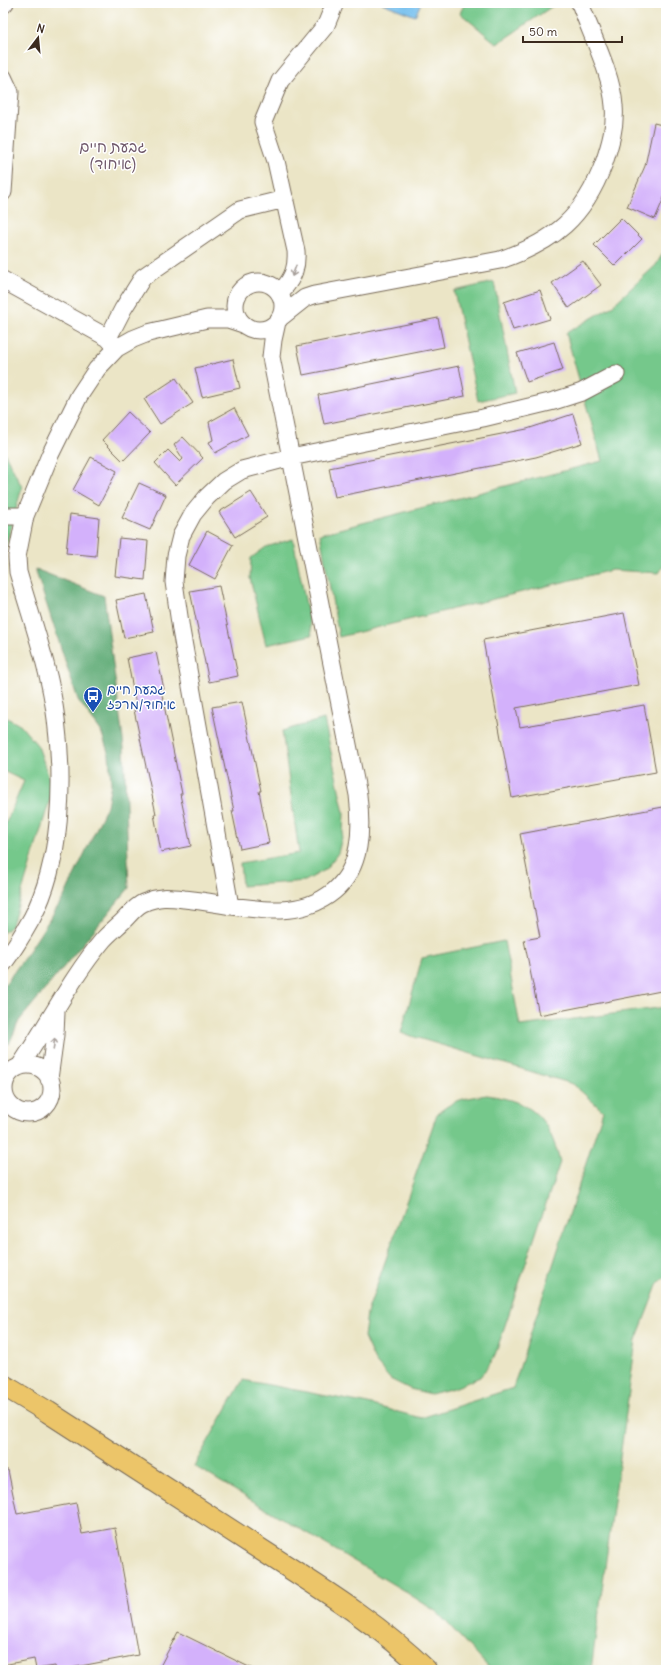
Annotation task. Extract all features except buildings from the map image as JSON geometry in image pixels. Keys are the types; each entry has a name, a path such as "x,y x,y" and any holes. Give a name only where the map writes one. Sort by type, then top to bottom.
{"main road":[{"path":"3,1380 48,1412"},
{"path":"3,1385 48,1412 323,1590 368,1621 410,1654 426,1670"}],"street":[{"path":"277,287 290,282 297,263 296,251 286,199 276,161 263,122 280,82 326,25 335,3"},
{"path":"3,280 113,343 207,319 228,319 248,326 264,329 271,327 305,298 314,295 500,260 520,253 542,242 558,231 576,214 590,196 608,150 613,128 614,106 604,68 580,3"},
{"path":"3,77 10,92 3,192"},
{"path":"3,964 33,917 44,888 57,837 60,802 56,719 48,676 18,572 17,557 25,516 50,454 79,396 113,343 123,309 143,277 240,210 286,199"},
{"path":"272,357 263,342 235,311 235,303 241,289 248,284 263,282 302,294 314,295"},
{"path":"12,1067 34,1066 42,1069 49,1079 52,1090 46,1106 33,1113 18,1111 12,1108 4,1094 5,1081 12,1067 56,1010 74,979 104,939 141,904 159,896 200,900 230,906 282,910 299,908 315,904 341,885 350,870 357,853 360,834 358,795 272,357 273,340 283,303 277,287"},
{"path":"207,319 220,311 237,296"},
{"path":"230,906 181,630 174,582 176,556 181,536 193,514 207,497 224,481 242,470 291,457 483,418 541,404 582,392 616,374"},
{"path":"3,516 25,516"},
{"path":"49,1079 56,1010"}],"green space":[{"path":"465,3 557,3 497,44 460,13"},
{"path":"666,248 666,562 659,573 612,570 339,637 320,534 602,461 566,333 611,307 656,265"},
{"path":"494,282 515,393 478,401 454,291"},
{"path":"3,450 22,487 3,557"},
{"path":"293,539 312,635 266,645 250,578 251,558 266,547"},
{"path":"35,569 104,596 124,747 129,888 19,1021 9,1044 3,1042 3,987 27,954 64,897 107,806 111,783 109,755 101,731 78,700"},
{"path":"3,716 20,725 38,746 53,789 12,925 3,933 3,830 24,781 3,771"},
{"path":"324,719 344,813 343,833 338,853 325,870 305,881 242,886 240,863 299,853 282,731"},
{"path":"504,941 520,1026 666,1007 666,1275 658,1283 636,1340 591,1670 491,1670 437,1612 194,1466 243,1380 364,1403 421,1418 513,1388 603,1111 573,1084 401,1033 422,958"},
{"path":"487,1095 516,1102 527,1107 536,1114 544,1122 550,1133 560,1162 494,1358 480,1377 454,1388 431,1394 410,1389 390,1379 375,1361 364,1337 367,1313 437,1114 449,1105 460,1100"}],"water":[{"path":"382,3 421,3 415,16"}],"place":[{"name":"גבעת חיים איחוד/מרכז","path":"93,713"}],"district":[{"name":"גבעת חיים (איחוד)","path":"113,154"}]}
